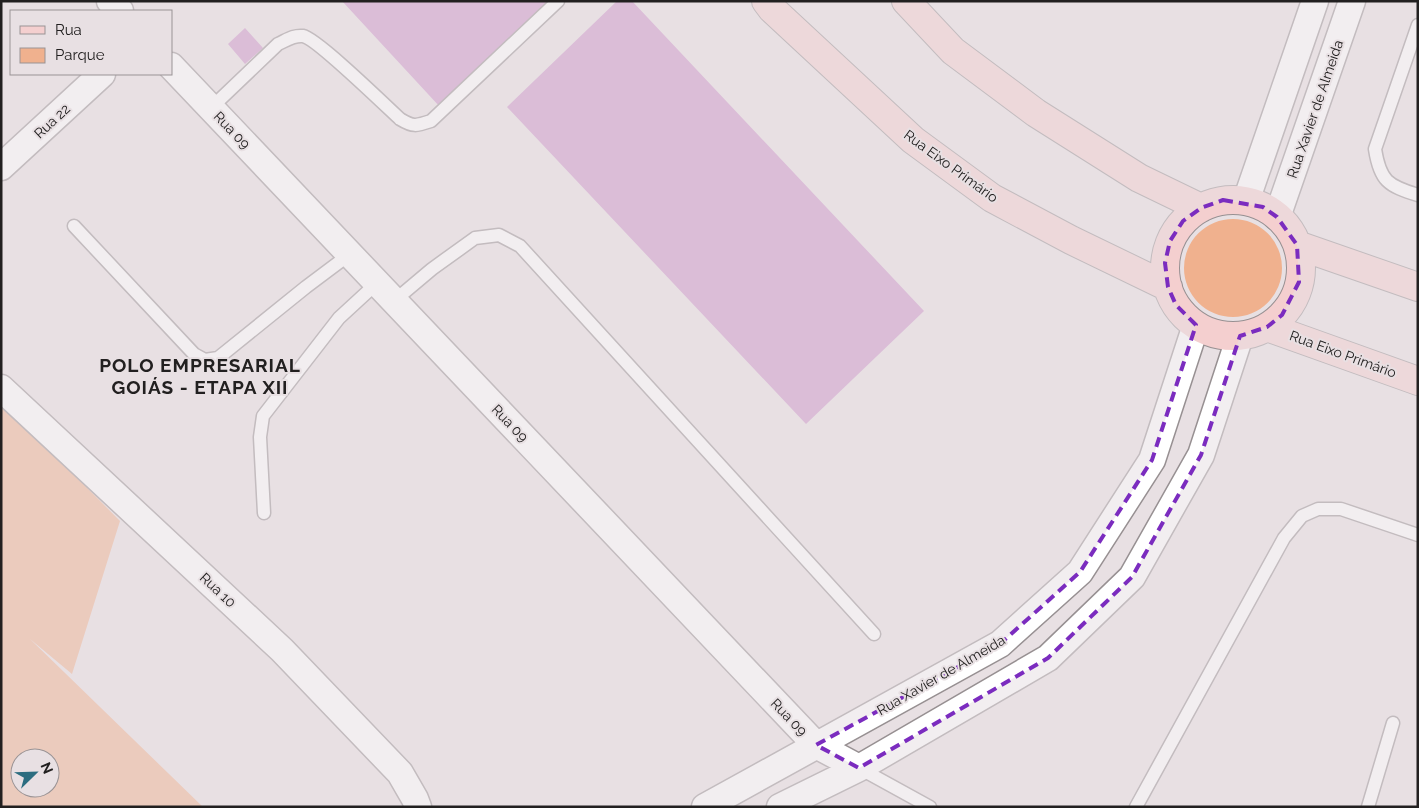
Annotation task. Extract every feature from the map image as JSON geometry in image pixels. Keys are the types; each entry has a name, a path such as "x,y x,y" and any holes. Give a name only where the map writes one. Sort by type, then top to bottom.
{"street":[{"path":"110,1 119,10"},
{"name":"Rua Eixo Primário","path":"766,1 772,9 913,140 992,198 1071,240 1168,287"},
{"path":"906,1 953,51 1036,113 1139,178 1201,208"},
{"path":"1246,201 1316,1"},
{"name":"Rua Xavier de Almeida","path":"1277,216 1352,1"},
{"name":"Rua 09","path":"172,67 816,745 859,768"},
{"name":"Rua 22","path":"1,167 101,75"},
{"path":"1223,200 1246,201 1263,207 1277,216 1289,230 1297,245 1300,264 1299,282 1293,300 1282,315 1267,327 1254,333 1240,336 1222,335 1204,330 1196,325 1176,305 1168,287 1165,263 1170,241 1183,222 1201,208 1223,200"},
{"path":"1297,245 1418,287"},
{"name":"Rua Xavier de Almeida","path":"705,807 1000,644 1080,572 1152,460 1196,325"},
{"name":"Rua Eixo Primário","path":"1267,327 1418,381"},
{"path":"780,807 859,768 1048,658 1132,577 1200,455 1240,336"},
{"name":"Rua 10","path":"1,388 282,650 400,773 418,807"}],"lane":[{"path":"211,108 278,44 292,37 305,36 321,47 400,119 416,126 431,121 558,1"},
{"path":"1418,25 1375,149 1378,166 1384,178 1400,190 1418,196"},
{"path":"74,226 194,354 205,360 218,358 350,254"},
{"path":"264,513 260,437 263,416 339,318 432,269 475,238 499,235 520,246 874,634"},
{"path":"1136,807 1284,538 1302,516 1318,509 1341,508 1418,535"},
{"path":"1368,807 1393,723"},
{"path":"859,768 930,807"}],"highlighted area":[{"path":"1223,200 1263,207 1277,217 1297,245 1299,282 1282,315 1267,327 1240,336 1201,455 1132,577 1048,658 859,768 816,745 1000,644 1080,572 1152,460 1196,325 1176,305 1168,287 1165,263 1170,241 1183,221 1201,208"}],"green space":[{"path":"1233,219 1252,223 1268,233 1278,249 1282,268 1278,287 1268,303 1252,313 1233,317 1214,313 1198,303 1188,287 1184,268 1188,249 1198,233 1214,223"},
{"path":"1,401 120,521 72,674 30,639 203,807 1,807"}],"building":[{"path":"342,1 551,1 440,107"},
{"path":"617,1 632,1 924,311 806,424 507,107"},
{"path":"245,28 263,48 245,64 228,44"}],"district":[{"name":"POLO EMPRESARIAL GOIÁS - ETAPA XII","path":"200,376"}]}
